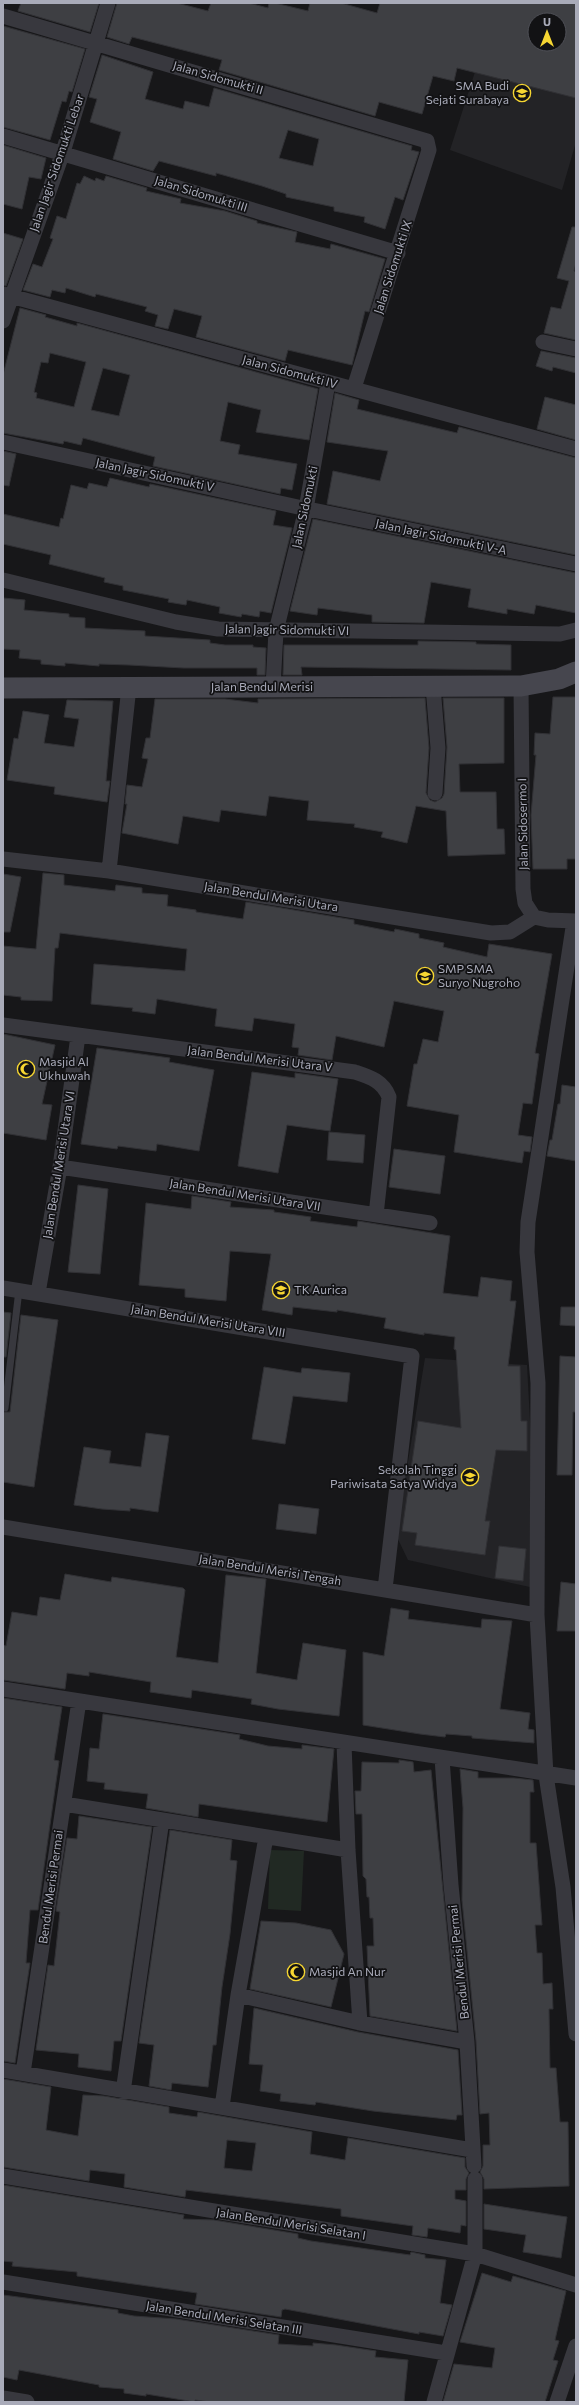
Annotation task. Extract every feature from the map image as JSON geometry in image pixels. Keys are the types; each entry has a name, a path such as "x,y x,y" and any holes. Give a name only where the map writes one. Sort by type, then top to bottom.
{"street":[{"name":"Jalan Jagir Sidomukti Lebar","path":"3,321 7,295 63,152 108,3"},
{"name":"Jalan Sidomukti II","path":"3,16 424,139 430,144"},
{"name":"Jalan Sidomukti III","path":"3,136 63,152 398,253"},
{"name":"Jalan Sidomukti IX","path":"354,388 398,253 430,144"},
{"name":"Jalan Sidomukti IV","path":"7,295 354,388 501,431 576,449"},
{"path":"544,342 576,349"},
{"name":"Jalan Sidomukti","path":"273,687 275,639 306,509 328,382"},
{"name":"Jalan Jagir Sidomukti V","path":"3,442 306,509"},
{"name":"Jalan Jagir Sidomukti V-A","path":"306,509 576,564"},
{"name":"Jalan Jagir Sidomukti VI","path":"3,580 176,622 275,639 560,634 576,630"},
{"name":"Jalan Bendul Merisi","path":"3,688 522,686 559,679 576,672"},
{"path":"433,686 438,748 435,793"},
{"name":"Jalan Sidosermo I","path":"522,686 523,889 525,903 534,917"},
{"path":"109,871 130,687"},
{"name":"Jalan Bendul Merisi Utara","path":"3,858 109,871 491,933 510,932 534,917"},
{"path":"534,917 548,920 575,921 528,1222 527,1252 538,1383 537,1615 546,1775 570,1887 576,2034"},
{"name":"Jalan Bendul Merisi Utara V","path":"3,1025 355,1072 373,1078 386,1087 390,1097 376,1215"},
{"name":"Jalan Bendul Merisi Utara VI","path":"38,1293 60,1167 78,1036"},
{"name":"Jalan Bendul Merisi Utara VII","path":"60,1167 430,1223"},
{"name":"Jalan Bendul Merisi Utara VIII","path":"3,1288 412,1356 385,1589"},
{"name":"Jalan Bendul Merisi Tengah","path":"3,1526 537,1615"},
{"path":"3,1689 571,1778"},
{"name":"Bendul Merisi Permai","path":"24,2073 79,1701"},
{"path":"344,1743 348,1850 360,2023"},
{"name":"Bendul Merisi Permai","path":"434,2402 446,2353 475,2254 474,2172 467,2042 451,1885 442,1758"},
{"path":"64,1804 348,1850"},
{"path":"123,2092 162,1820"},
{"path":"222,2107 238,1995 266,1837"},
{"path":"238,1995 360,2023 467,2042"},
{"path":"3,2070 123,2092 222,2107 472,2150"},
{"name":"Jalan Bendul Merisi Selatan I","path":"3,2176 475,2254 576,2285"},
{"name":"Jalan Bendul Merisi Selatan III","path":"3,2282 446,2353"},
{"path":"557,2402 576,2346"},
{"path":"3,2398 21,2402"}],"lane":[{"path":"5,1408 19,1290"}],"shaded area":[{"name":"SMA Budi Sejati Surabaya","path":"497,3 544,12 527,12 527,52 567,52 567,16 576,18 576,142 562,190 450,150"},
{"name":"Sekolah Tinggi Pariwisata Satya Widya","path":"425,1358 527,1365 539,1589 408,1560 396,1535"},
{"path":"270,1850 304,1851 301,1911 268,1909"}],"building":[{"path":"21,3 99,3 90,32 18,11"},
{"path":"117,3 177,3 208,11 211,3 249,3 268,8 269,3 275,3 308,11 310,3 341,3 377,13 380,3 576,3 576,98 457,68 454,81 433,76 422,114 379,102 375,116 219,70 222,60 132,37 129,44 107,37"},
{"path":"3,26 85,49 72,92 69,91 66,102 62,101 50,140 3,127"},
{"path":"102,55 153,72 145,99 183,109 185,101 209,107 214,88 412,146 411,150 419,152 403,200 395,197 385,229 364,222 365,217 334,211 334,207 286,197 286,194 216,173 216,176 159,161 153,171 113,159 121,132 90,122 97,99 89,97","holes":["288,130 319,139 313,166 279,158"]},
{"path":"3,145 46,158 41,179 29,177 22,209 3,204"},
{"path":"84,176 95,181 96,178 104,181 106,176 147,188 146,191 181,199 180,203 225,211 257,221 257,223 297,232 295,242 330,249 331,244 385,259 369,312 365,311 352,365 288,350 285,361 196,337 202,316 174,309 168,329 155,326 158,315 145,311 147,307 96,294 95,297 66,288 65,293 52,290 50,297 23,290 33,264 42,267 53,239 50,238 57,216 66,219 77,183 80,184"},
{"path":"572,227 576,227 576,263 574,271 576,272 576,340 544,333 551,307 561,309 569,281 557,278"},
{"path":"3,233 23,239 6,286 3,285"},
{"path":"20,308 77,326 77,323 318,389 309,440 256,432 261,410 228,402 220,441 240,445 238,454 297,464 292,490 281,488 280,494 153,466 155,457 83,438 81,445 64,441 63,444 3,433 3,375","holes":["50,353 86,362 74,407 36,398 37,393 34,392 41,362 48,363","103,368 130,375 119,416 91,410"]},
{"path":"541,351 576,358 576,373 553,367 552,371 536,366"},
{"path":"335,393 359,400 357,409 457,433 459,427 576,458 576,555 327,504 333,471 380,481 388,451 327,442"},
{"path":"545,397 576,405 576,440 537,429"},
{"path":"3,451 16,454 9,486 3,485"},
{"path":"110,478 149,487 150,484 276,511 273,525 292,528 271,613 260,611 259,617 242,614 241,617 219,613 220,607 187,600 186,605 168,602 169,599 123,590 123,586 104,582 105,578 49,564 51,555 3,544 3,514 59,527 61,518 63,519 71,485 87,489 89,483 107,487"},
{"path":"313,519 576,573 576,613 536,605 534,614 507,609 507,614 468,607 471,589 431,582 424,623 372,622 372,615 318,608 317,615 290,611"},
{"path":"3,598 25,600 24,610 69,614 69,617 85,618 85,628 145,631 145,636 210,640 210,643 225,645 253,645 253,647 266,648 265,675 257,675 257,668 184,668 99,664 99,666 65,663 65,666 41,664 41,660 19,658 20,650 3,649"},
{"path":"418,641 476,642 476,644 511,645 511,670 301,667 302,675 283,675 284,645 418,645"},
{"path":"553,697 576,697 576,859 567,859 567,869 533,869 531,815 536,755 534,755 535,733 550,734"},
{"path":"425,698 429,748 426,793 430,800 435,802 442,798 444,794 447,747 443,698 504,698 504,763 459,764 460,792 496,792 497,829 504,829 505,854 448,856 446,811 416,806 407,843 381,837 383,832 354,827 355,824 307,820 309,801 269,796 266,816 221,810 219,822 183,816 178,844 122,833 127,804 125,804 127,785 142,787 148,759 142,758 146,738 150,738 155,699 225,699 258,703 258,699"},
{"path":"67,700 113,701 106,781 110,781 107,802 54,794 55,787 7,780 14,738 18,739 23,711 49,715 44,743 74,747 79,719 64,717"},
{"path":"43,873 64,875 64,885 115,891 116,885 142,888 142,893 168,895 167,906 196,910 196,912 243,919 246,902 354,920 354,924 394,932 395,929 419,934 419,938 444,943 443,947 487,957 489,944 552,954 535,1053 539,1054 532,1104 523,1103 518,1135 532,1137 530,1152 524,1151 522,1163 454,1152 459,1115 407,1106 414,1064 417,1064 423,1039 438,1042 444,1011 394,1001 384,1047 336,1036 332,1060 298,1055 299,1048 292,1047 295,1024 254,1018 252,1031 215,1026 217,1009 157,999 155,1014 132,1011 133,1008 91,1004 94,964 185,971 187,949 60,933 58,948 55,948 52,1001 21,1000 21,997 3,995 3,946 36,949"},
{"path":"3,874 21,877 10,932 3,932"},
{"path":"3,1034 55,1045 42,1104 52,1105 46,1140 3,1133"},
{"path":"97,1048 170,1058 169,1062 214,1070 199,1151 157,1144 156,1151 118,1146 117,1149 81,1144"},
{"path":"252,1072 295,1078 295,1073 338,1079 330,1131 287,1125 278,1173 238,1166"},
{"path":"562,1085 576,1087 576,1161 547,1156 550,1140 552,1140 558,1104 560,1104"},
{"path":"329,1132 365,1135 363,1163 327,1160"},
{"path":"394,1149 445,1156 440,1194 389,1187"},
{"path":"78,1185 108,1189 100,1274 68,1272"},
{"path":"192,1196 231,1202 230,1207 274,1210 274,1212 311,1217 310,1221 357,1227 358,1221 450,1236 443,1293 478,1297 481,1277 512,1281 510,1301 516,1301 508,1366 520,1366 521,1421 527,1421 527,1451 496,1450 485,1521 490,1521 485,1555 415,1545 417,1533 402,1531 418,1421 461,1428 456,1350 454,1349 455,1337 424,1333 424,1335 384,1328 386,1318 337,1310 337,1312 293,1307 292,1315 262,1310 271,1254 230,1251 226,1301 185,1297 185,1289 139,1285 146,1203 191,1209"},
{"path":"561,1307 576,1307 576,1326 560,1325"},
{"path":"3,1312 11,1313 6,1357 3,1357"},
{"path":"21,1315 58,1320 34,1487 3,1482 3,1412 10,1412"},
{"path":"560,1356 576,1357 576,1412 573,1412 572,1475 557,1475"},
{"path":"264,1367 301,1373 302,1368 350,1373 347,1402 293,1396 285,1444 252,1439"},
{"path":"146,1433 169,1436 158,1512 130,1508 130,1511 102,1509 74,1505 84,1447 111,1451 109,1463 141,1467"},
{"path":"279,1504 319,1509 316,1534 276,1529"},
{"path":"499,1546 526,1549 523,1581 495,1578"},
{"path":"65,1574 111,1582 112,1577 183,1588 185,1590 176,1657 218,1663 226,1575 266,1579 256,1673 297,1680 303,1643 346,1650 339,1716 278,1709 251,1704 252,1699 192,1690 191,1698 150,1692 151,1682 89,1672 89,1676 67,1673 65,1689 3,1680 3,1645 6,1646 12,1612 37,1616 40,1597 60,1600"},
{"path":"561,1582 576,1584 576,1631 557,1631"},
{"path":"391,1608 409,1611 408,1619 481,1628 482,1619 512,1621 500,1709 530,1713 528,1729 534,1730 534,1743 472,1738 472,1736 446,1734 445,1737 363,1725 363,1652 384,1656"},
{"path":"3,1698 62,1707 54,1760 59,1761 38,1910 30,1910 26,1963 30,1963 15,2063 3,2061"},
{"path":"103,1714 240,1735 239,1739 268,1746 302,1749 302,1745 334,1749 327,1822 199,1804 198,1817 146,1808 148,1794 104,1789 105,1783 87,1781 90,1748 99,1749"},
{"path":"399,1760 413,1762 414,1772 431,1770 457,2031 370,2016 367,1946 374,1946 373,1918 370,1918 366,1879 363,1876 362,1814 356,1814 355,1791 361,1791 362,1762 399,1763"},
{"path":"460,1769 478,1772 478,1778 514,1778 533,1780 534,1792 530,1792 530,1843 536,1843 542,1925 535,1925 537,1953 542,1953 543,1984 552,1983 553,2009 549,2009 550,2068 556,2068 560,2122 568,2122 569,2186 484,2189 484,2179 480,2172 483,2166 483,2145 490,2145 489,2113 480,2114 476,2041 462,1900 463,1808"},
{"path":"79,1816 152,1827 121,2041 114,2041 111,2071 78,2067 79,2054 36,2050 48,1965 54,1966 60,1912 56,1911 67,1838 77,1839"},
{"path":"170,1830 232,1840 230,1860 237,1861 230,1934 222,1987 216,2045 213,2045 208,2087 172,2083 171,2090 149,2086 154,2045 139,2043"},
{"name":"Masjid An Nur","path":"261,1921 296,1923 331,1930 344,1954 331,2007 250,1989"},
{"path":"254,2008 358,2032 458,2050 462,2115 457,2115 456,2120 373,2111 316,2102 315,2105 280,2101 281,2094 260,2091 263,2065 249,2064"},
{"path":"3,2079 51,2087 46,2130 78,2136 83,2095 104,2096 169,2107 169,2113 197,2117 198,2112 312,2132 310,2154 345,2160 348,2138 465,2158 465,2167 469,2173 466,2179 466,2190 455,2190 455,2199 466,2201 466,2226 461,2225 460,2233 428,2228 427,2237 412,2235 413,2226 341,2216 341,2209 186,2190 185,2197 124,2187 125,2174 90,2170 89,2181 3,2167","holes":["227,2140 256,2143 252,2171 224,2168"]},
{"path":"3,2185 184,2215 183,2219 214,2220 298,2234 298,2238 311,2241 410,2255 411,2252 425,2255 425,2258 446,2260 440,2303 452,2305 443,2336 419,2332 419,2334 285,2309 282,2310 281,2317 195,2304 197,2293 77,2276 77,2272 12,2266 13,2262 3,2261"},
{"path":"484,2204 567,2217 561,2258 523,2252 526,2235 484,2229"},
{"path":"482,2273 511,2282 513,2276 566,2291 555,2340 559,2341 553,2360 558,2361 545,2402 443,2402 454,2364 492,2368 495,2348 460,2342"},
{"path":"3,2295 118,2310 118,2313 134,2316 176,2319 279,2335 278,2344 313,2346 313,2343 376,2351 375,2357 408,2360 404,2402 210,2402 195,2400 195,2402 146,2394 146,2396 124,2393 124,2389 99,2387 99,2385 19,2370 17,2380 3,2377"}],"place":[{"name":"SMA Budi Sejati Surabaya","path":"522,93"},
{"name":"SMP SMA Suryo Nugroho","path":"425,976"},
{"name":"Masjid Al Ukhuwah","path":"26,1069"},
{"name":"TK Aurica","path":"281,1290"},
{"name":"Sekolah Tinggi Pariwisata Satya Widya","path":"470,1477"},
{"name":"Masjid An Nur","path":"296,1972"}]}
